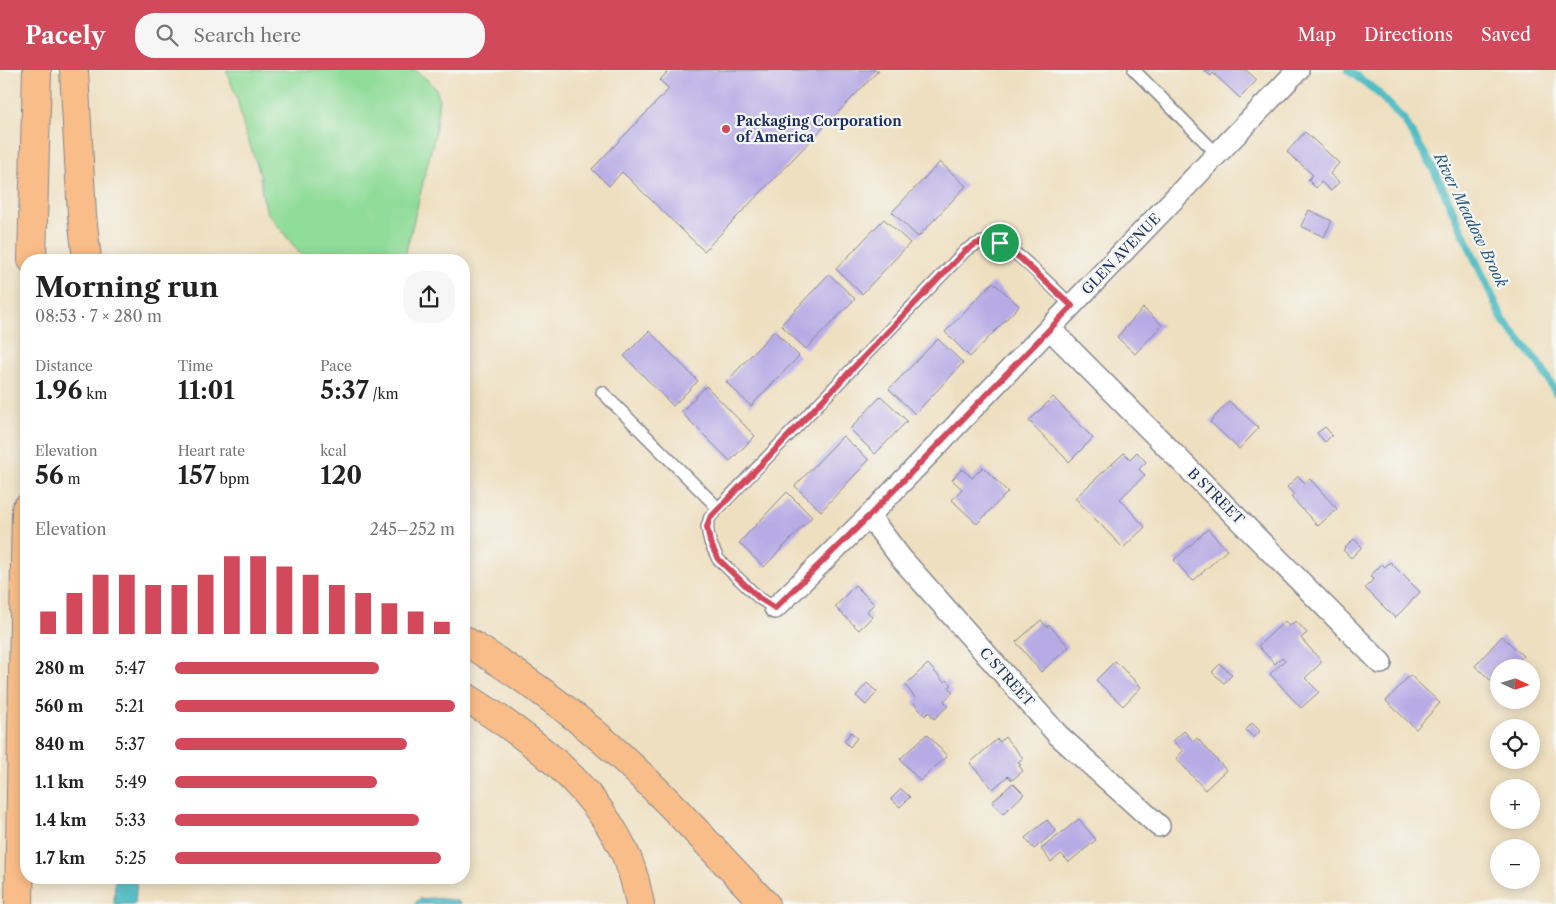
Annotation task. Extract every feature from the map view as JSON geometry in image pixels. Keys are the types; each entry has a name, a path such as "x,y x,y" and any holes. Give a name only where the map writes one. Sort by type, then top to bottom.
{"highway":[{"path":"32,254 37,70"},
{"path":"74,70 82,215 86,254"},
{"path":"470,644 548,696 607,743 668,803 765,904"},
{"path":"470,700 524,737 574,780 589,797 604,817 625,854 640,904"},
{"path":"19,904 20,848"},
{"path":"35,904 37,884"}],"street":[{"name":"GLEN AVENUE","path":"775,608 869,516 1298,70"},
{"name":"B STREET","path":"1050,329 1381,663"},
{"name":"C STREET","path":"869,516 901,558 1058,734 1159,826"}],"lane":[{"path":"1134,70 1217,154"},
{"path":"775,608 759,598 718,559 710,542 707,527 710,518 965,251 976,244 987,241 1000,243 1020,258 1072,306"},
{"path":"602,392 718,508"}],"green space":[{"path":"226,70 415,70 430,82 436,89 439,98 435,134 405,254 300,254 267,212 262,194 260,173 244,129 237,98"}],"water":[{"path":"115,884 137,884 135,904 114,904"},
{"path":"419,899 455,900 461,904 414,904"}],"building":[{"name":"Packaging Corporation of America","path":"669,70 879,70 704,251 622,172 609,186 592,169 669,89 660,80"},
{"path":"1204,70 1246,70 1257,80 1240,98 1213,73 1211,76"},
{"path":"1305,132 1339,163 1330,174 1339,182 1331,191 1321,182 1316,188 1308,180 1313,175 1287,152"},
{"path":"940,162 966,186 918,237 892,212"},
{"path":"1309,210 1332,221 1324,237 1301,226"},
{"path":"884,219 910,243 862,294 836,269"},
{"path":"829,274 855,299 806,349 781,325"},
{"path":"993,282 1019,306 970,357 945,332"},
{"path":"1143,308 1162,325 1135,354 1117,337"},
{"path":"649,331 698,381 673,406 624,356"},
{"path":"774,331 799,356 751,406 726,382"},
{"path":"938,339 963,363 915,414 889,389"},
{"path":"706,386 755,436 730,461 681,412"},
{"path":"881,396 907,421 875,454 850,429"},
{"path":"1053,397 1093,438 1069,462 1029,421"},
{"path":"1229,401 1259,428 1239,449 1210,422"},
{"path":"1325,427 1332,435 1325,442 1317,433"},
{"path":"843,436 869,460 821,511 795,486"},
{"path":"1137,452 1146,462 1139,469 1145,475 1120,499 1145,527 1123,548 1075,498 1124,453 1130,459"},
{"path":"983,467 1008,492 977,524 952,500 962,489 952,480 962,469 972,478"},
{"path":"1298,476 1305,483 1310,479 1337,509 1318,526 1291,497 1294,495 1287,487"},
{"path":"787,492 812,517 764,567 739,543"},
{"path":"1208,529 1227,550 1193,581 1174,560"},
{"path":"1354,539 1362,547 1351,558 1343,550"},
{"path":"1390,562 1420,592 1395,618 1365,588 1374,579 1370,576 1382,564 1385,567"},
{"path":"855,585 874,604 867,611 872,617 859,630 835,607"},
{"path":"1041,620 1047,627 1049,625 1069,647 1041,672 1016,642"},
{"path":"1285,621 1289,626 1296,621 1307,633 1301,638 1322,662 1305,678 1319,692 1301,708 1270,674 1285,660 1282,657 1275,664 1258,646"},
{"path":"1502,636 1523,656 1520,659 1490,659 1490,680 1475,666"},
{"path":"1115,661 1141,687 1123,706 1096,680"},
{"path":"928,664 944,682 947,680 952,685 949,687 953,692 944,701 948,706 934,719 929,712 925,716 913,702 916,699 905,685"},
{"path":"1220,664 1232,675 1224,683 1212,672"},
{"path":"1410,675 1440,703 1416,729 1386,701"},
{"path":"867,683 877,692 866,705 856,696"},
{"path":"1252,723 1260,731 1254,738 1246,730"},
{"path":"1184,731 1194,742 1197,738 1226,770 1205,790 1176,758 1183,751 1173,741"},
{"path":"851,732 857,738 850,747 844,741"},
{"path":"927,734 947,756 920,781 900,759"},
{"path":"1005,737 1023,758 1018,762 1023,771 1012,780 1008,776 993,789 970,763 997,739 1000,742"},
{"path":"1013,783 1024,794 1003,814 992,802"},
{"path":"901,789 910,797 900,807 891,799"},
{"path":"1079,819 1096,840 1069,862 1061,854 1051,862 1041,849"},
{"path":"1047,820 1056,831 1034,849 1025,838"}],"waterway":[{"name":"River Meadow Brook","path":"1348,70 1375,90 1404,120 1434,170 1503,320 1540,365 1556,393"}],"place":[{"name":"Packaging Corporation of America","path":"726,129"}],"route":[{"path":"987,241 1000,243 1020,258 1072,306 869,516 775,608 759,598 718,559 710,542 707,527 710,518 965,251 976,244 987,241"}]}
